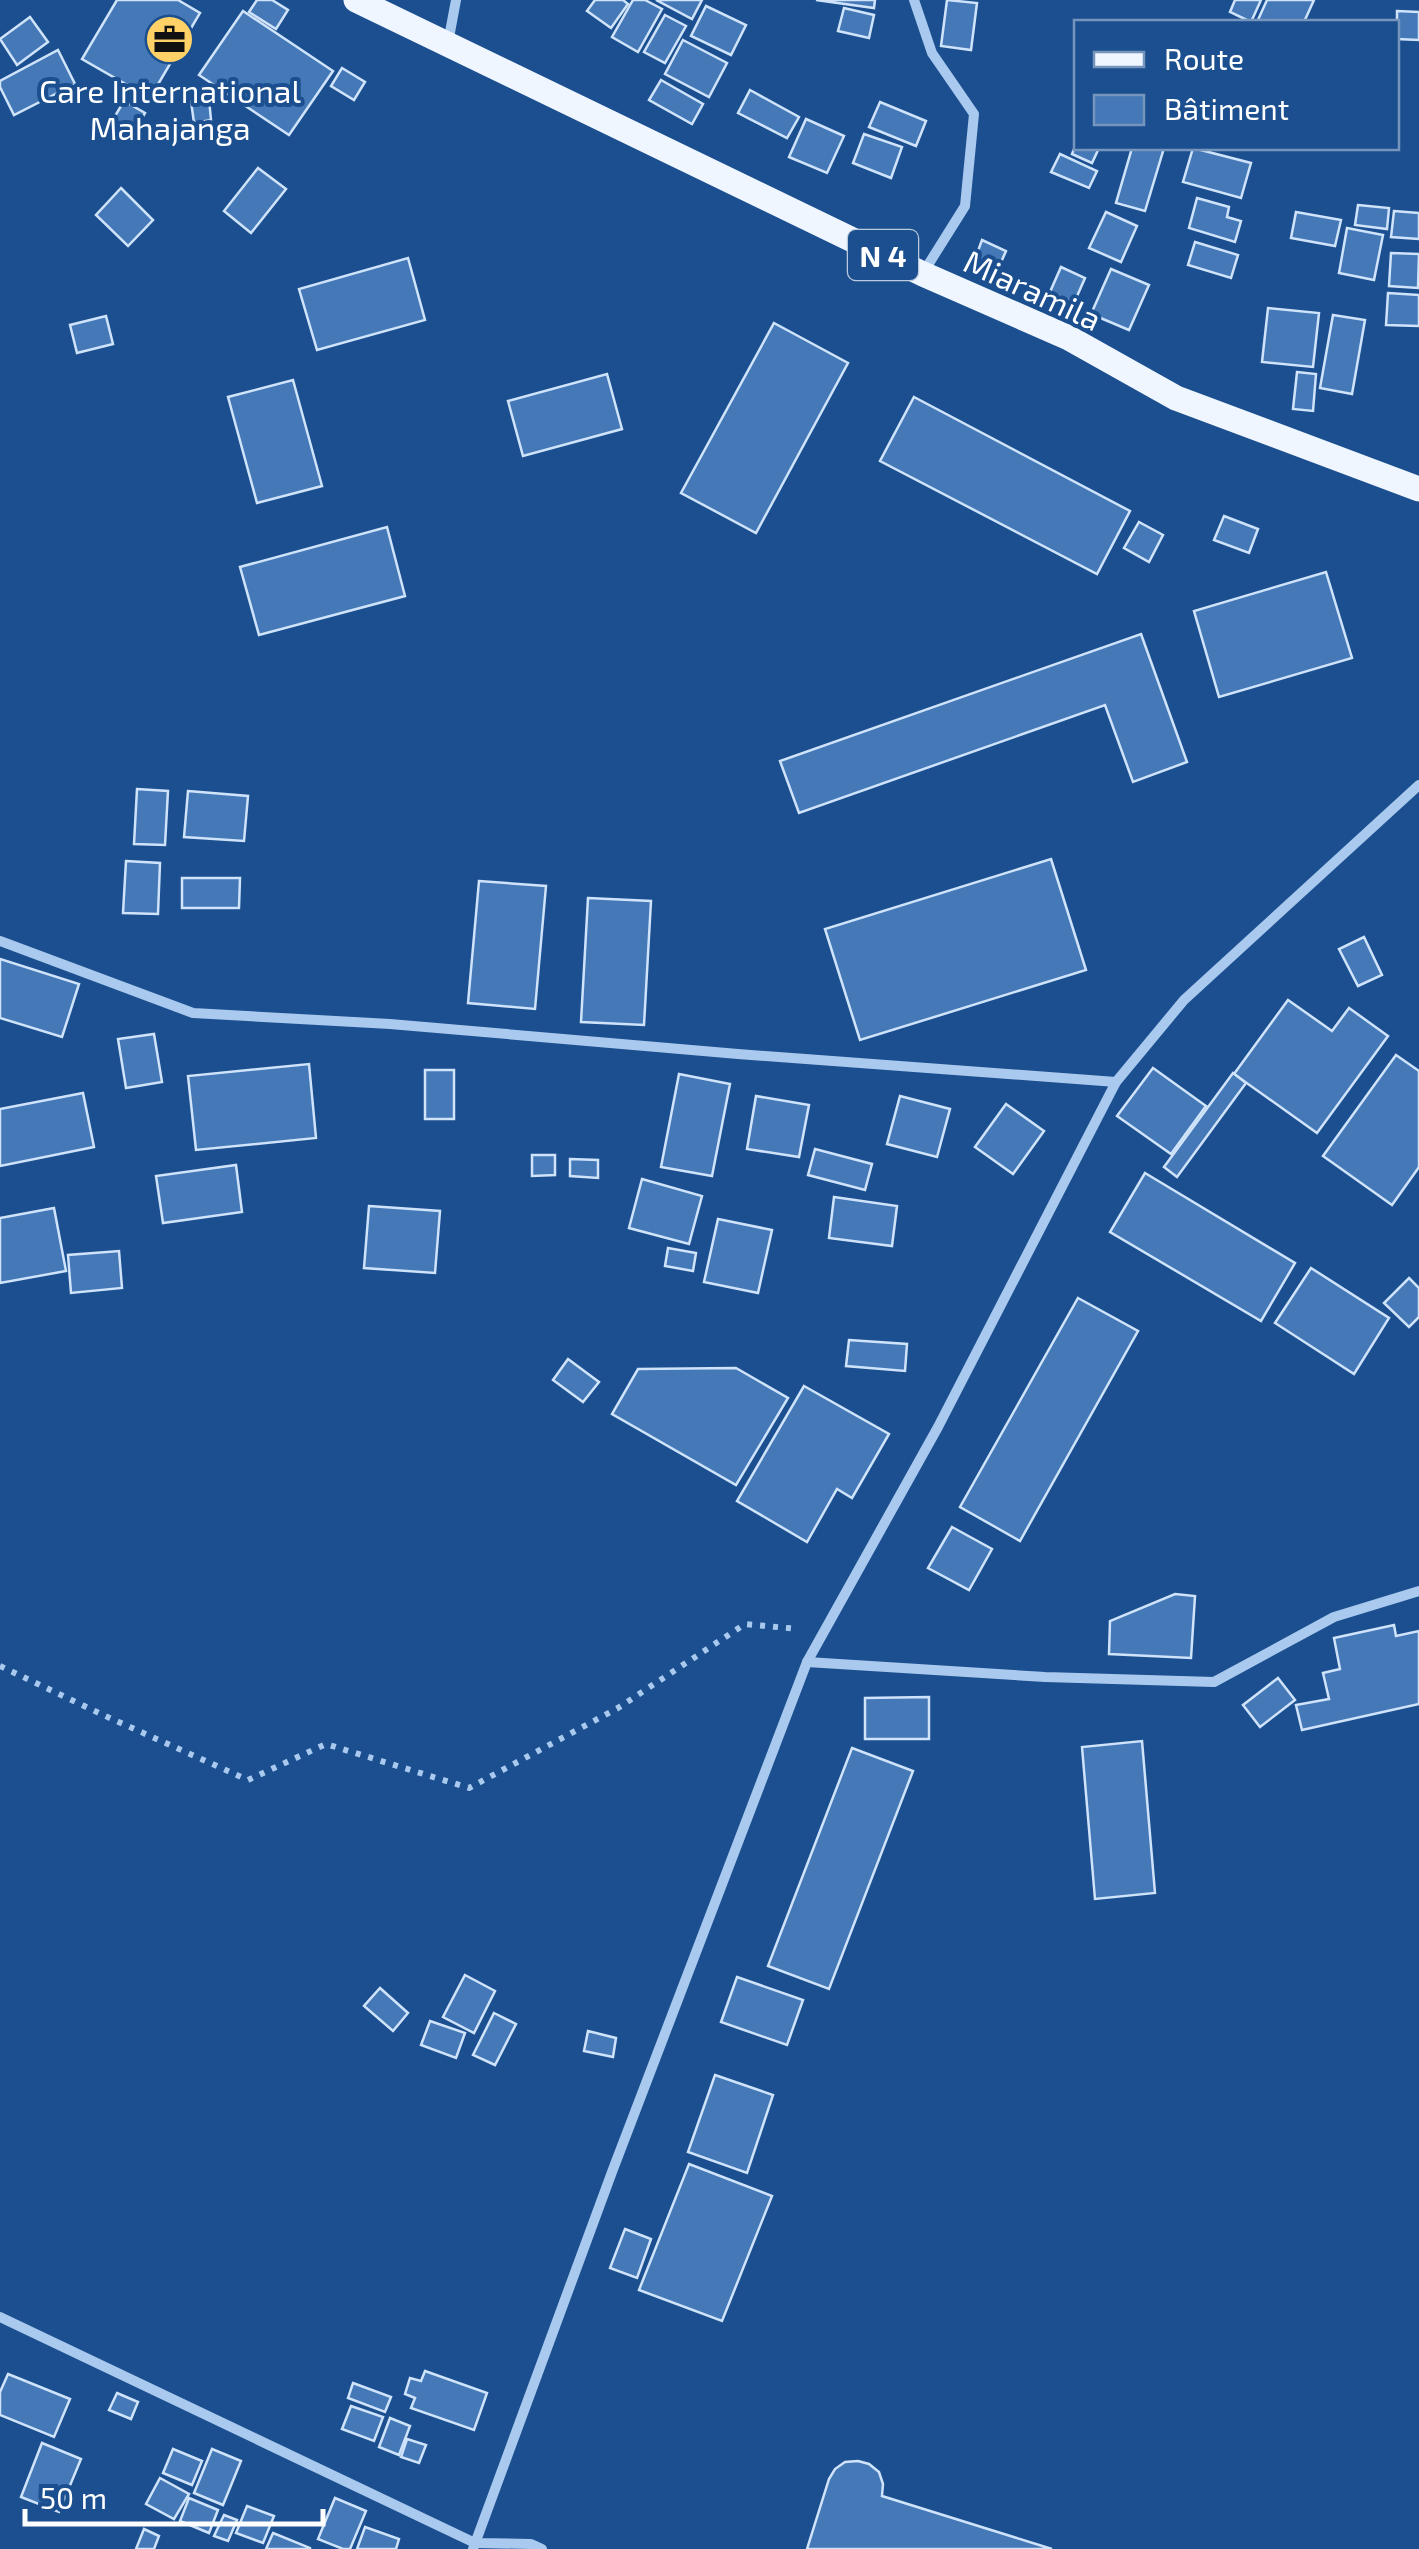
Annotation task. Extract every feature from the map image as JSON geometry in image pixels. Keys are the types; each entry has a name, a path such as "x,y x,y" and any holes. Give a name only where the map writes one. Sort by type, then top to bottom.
{"main road":[{"name":"Miaramila","path":"356,0 922,274 1069,338 1176,398 1419,489"}],"street":[{"path":"448,44 456,0"},
{"path":"914,0 932,53 974,114 965,206 922,274"},
{"path":"474,2546 807,1662 938,1427 1116,1082 1184,1000 1419,785"},
{"path":"0,941 192,1013 390,1024 1116,1082"},
{"path":"807,1662 1046,1677 1214,1682 1334,1617 1419,1591"},
{"path":"0,2318 474,2546 534,2547"}],"path":[{"path":"0,1666 248,1780 326,1744 468,1788 618,1708 746,1624 824,1631"}],"building":[{"path":"117,0 178,0 200,13 150,98 82,59"},
{"path":"257,0 272,0 288,10 276,29 249,12"},
{"path":"595,0 623,0 628,4 611,28 587,11"},
{"path":"633,0 645,0 662,9 638,52 612,37"},
{"path":"656,0 702,0 692,19"},
{"path":"816,0 875,0 874,8"},
{"path":"947,0 977,3 971,50 941,46"},
{"path":"1235,0 1261,0 1252,20 1230,12"},
{"path":"1267,0 1314,0 1305,20 1258,20"},
{"path":"706,6 746,25 731,55 691,36"},
{"path":"844,8 874,15 869,38 838,31"},
{"path":"243,11 333,71 289,135 199,75"},
{"path":"1397,11 1419,12 1419,40 1399,39"},
{"path":"665,15 686,26 665,63 644,52"},
{"path":"30,17 48,42 17,65 0,39"},
{"path":"683,40 727,63 709,97 665,74"},
{"path":"58,50 75,84 14,115 0,81"},
{"path":"342,68 365,82 354,100 331,86"},
{"path":"661,80 703,104 692,124 649,100"},
{"path":"750,90 799,117 787,138 738,113"},
{"path":"209,99 211,120 194,123 191,101"},
{"path":"124,101 145,113 130,139 109,126"},
{"path":"880,102 926,121 916,146 869,127"},
{"path":"806,119 844,136 827,173 789,157"},
{"path":"864,134 902,147 891,178 853,163"},
{"path":"1074,149 1098,150 1092,163 1072,154"},
{"path":"1131,150 1163,150 1145,211 1116,203"},
{"path":"1192,150 1251,163 1241,198 1183,182"},
{"path":"1060,154 1097,171 1089,188 1051,172"},
{"path":"258,168 286,189 251,233 224,211"},
{"path":"121,188 153,220 128,246 96,215"},
{"path":"1197,198 1229,207 1227,217 1241,221 1235,242 1189,228"},
{"path":"1358,205 1389,208 1387,229 1355,225"},
{"path":"1394,211 1419,213 1419,239 1391,237"},
{"path":"1106,212 1137,226 1121,262 1089,248"},
{"path":"1296,212 1341,220 1335,246 1291,238"},
{"path":"1347,228 1383,235 1374,280 1339,273"},
{"path":"982,240 1006,251 998,269 975,259"},
{"path":"1195,242 1238,255 1231,278 1188,265"},
{"path":"1391,253 1419,254 1418,288 1389,286"},
{"path":"408,258 425,320 317,350 299,289"},
{"path":"1061,267 1085,278 1074,303 1050,292"},
{"path":"1111,269 1149,285 1129,330 1091,314"},
{"path":"1388,293 1419,295 1419,326 1386,325"},
{"path":"1268,308 1319,313 1313,367 1262,362"},
{"path":"1333,315 1365,320 1352,394 1320,388"},
{"path":"106,316 113,344 77,353 70,325"},
{"path":"774,323 848,363 756,533 681,493"},
{"path":"1297,372 1316,374 1313,411 1293,409"},
{"path":"607,374 622,429 523,456 508,401"},
{"path":"293,380 322,486 257,503 228,397"},
{"path":"914,397 1130,511 1097,574 880,461"},
{"path":"1224,516 1258,529 1249,553 1214,540"},
{"path":"1139,522 1163,535 1149,562 1124,548"},
{"path":"387,527 405,596 259,635 240,567"},
{"path":"1326,572 1352,658 1219,697 1194,611"},
{"path":"1141,634 1187,762 1133,782 1105,705 799,813 780,761"},
{"path":"137,789 168,791 165,845 134,844"},
{"path":"188,791 248,796 244,841 184,837"},
{"path":"1051,859 1086,970 860,1040 825,929"},
{"path":"126,861 160,863 158,914 123,913"},
{"path":"182,878 240,878 239,908 182,908"},
{"path":"479,881 546,886 535,1009 468,1003"},
{"path":"588,898 651,901 644,1025 581,1022"},
{"path":"1364,937 1382,975 1358,986 1339,949"},
{"path":"0,959 79,984 62,1037 0,1018"},
{"path":"1288,1000 1332,1031 1349,1008 1388,1036 1317,1133 1234,1074"},
{"path":"154,1034 162,1082 126,1088 118,1039"},
{"path":"1396,1055 1419,1071 1419,1167 1392,1205 1323,1156"},
{"path":"309,1064 316,1138 196,1150 188,1076"},
{"path":"1153,1068 1206,1106 1171,1154 1117,1116"},
{"path":"425,1070 454,1070 454,1119 425,1119"},
{"path":"1233,1073 1246,1083 1177,1177 1164,1167"},
{"path":"679,1074 730,1084 712,1176 661,1167"},
{"path":"83,1093 94,1147 0,1166 0,1109"},
{"path":"756,1096 809,1105 799,1157 747,1149"},
{"path":"900,1096 950,1109 937,1157 887,1144"},
{"path":"1006,1104 1044,1131 1013,1174 975,1147"},
{"path":"815,1149 872,1164 865,1190 808,1175"},
{"path":"532,1155 555,1155 555,1175 532,1176"},
{"path":"570,1159 598,1160 598,1178 570,1176"},
{"path":"236,1165 242,1212 163,1223 156,1176"},
{"path":"1145,1173 1295,1263 1261,1321 1110,1232"},
{"path":"642,1179 702,1196 689,1244 629,1228"},
{"path":"834,1197 897,1206 892,1246 829,1238"},
{"path":"369,1206 440,1211 435,1273 364,1268"},
{"path":"54,1208 66,1271 0,1283 0,1218"},
{"path":"718,1219 772,1230 758,1293 704,1282"},
{"path":"668,1248 696,1253 693,1271 665,1266"},
{"path":"119,1251 122,1288 71,1293 68,1255"},
{"path":"1311,1268 1389,1318 1354,1374 1275,1323"},
{"path":"1409,1278 1419,1288 1419,1317 1409,1327 1384,1303"},
{"path":"1078,1298 1138,1331 1020,1541 960,1507"},
{"path":"849,1340 907,1344 905,1371 846,1366"},
{"path":"568,1359 599,1382 583,1402 553,1380"},
{"path":"736,1368 788,1398 736,1485 612,1414 638,1369"},
{"path":"804,1386 889,1434 852,1498 837,1489 807,1542 737,1501"},
{"path":"952,1527 992,1549 969,1590 928,1568"},
{"path":"1175,1594 1195,1596 1191,1658 1109,1654 1110,1621"},
{"path":"1394,1625 1396,1636 1419,1631 1419,1704 1302,1730 1296,1705 1329,1699 1323,1673 1340,1669 1334,1638"},
{"path":"1278,1678 1295,1700 1260,1727 1243,1705"},
{"path":"929,1697 929,1739 865,1739 865,1698"},
{"path":"1142,1741 1155,1893 1095,1899 1082,1747"},
{"path":"852,1748 913,1771 829,1989 768,1966"},
{"path":"465,1975 495,1991 474,2033 443,2017"},
{"path":"737,1977 803,2000 787,2045 721,2022"},
{"path":"380,1988 408,2013 393,2031 364,2006"},
{"path":"494,2013 516,2024 495,2065 473,2055"},
{"path":"430,2021 465,2033 456,2058 421,2045"},
{"path":"588,2031 616,2038 613,2057 584,2051"},
{"path":"715,2075 773,2095 747,2173 688,2152"},
{"path":"689,2164 772,2196 722,2321 639,2290"},
{"path":"625,2229 651,2239 637,2278 610,2268"},
{"path":"425,2371 487,2393 474,2430 411,2408 415,2398 405,2394 410,2378 421,2381"},
{"path":"8,2374 70,2399 54,2437 0,2415 0,2392"},
{"path":"353,2383 391,2397 385,2412 348,2398"},
{"path":"117,2393 138,2402 131,2419 109,2410"},
{"path":"351,2406 383,2417 374,2441 342,2429"},
{"path":"390,2418 410,2426 399,2455 379,2447"},
{"path":"407,2439 426,2445 419,2463 401,2457"},
{"path":"42,2443 81,2459 59,2512 21,2497"},
{"path":"173,2449 202,2461 192,2485 163,2473"},
{"path":"212,2449 241,2461 223,2505 194,2493"},
{"path":"858,2461 879,2472 882,2496 1052,2549 807,2549 829,2479 845,2462"},
{"path":"160,2478 189,2494 174,2519 146,2504"},
{"path":"189,2498 218,2510 209,2533 180,2521"},
{"path":"335,2498 366,2511 350,2549 318,2539"},
{"path":"247,2506 274,2516 263,2543 236,2533"},
{"path":"224,2515 237,2520 228,2541 214,2536"},
{"path":"365,2527 399,2539 396,2549 357,2549"},
{"path":"144,2529 159,2536 154,2549 136,2549"},
{"path":"273,2533 310,2548 310,2549 266,2549"}],"place":[{"name":"Care International Mahajanga","path":"170,40"}]}
